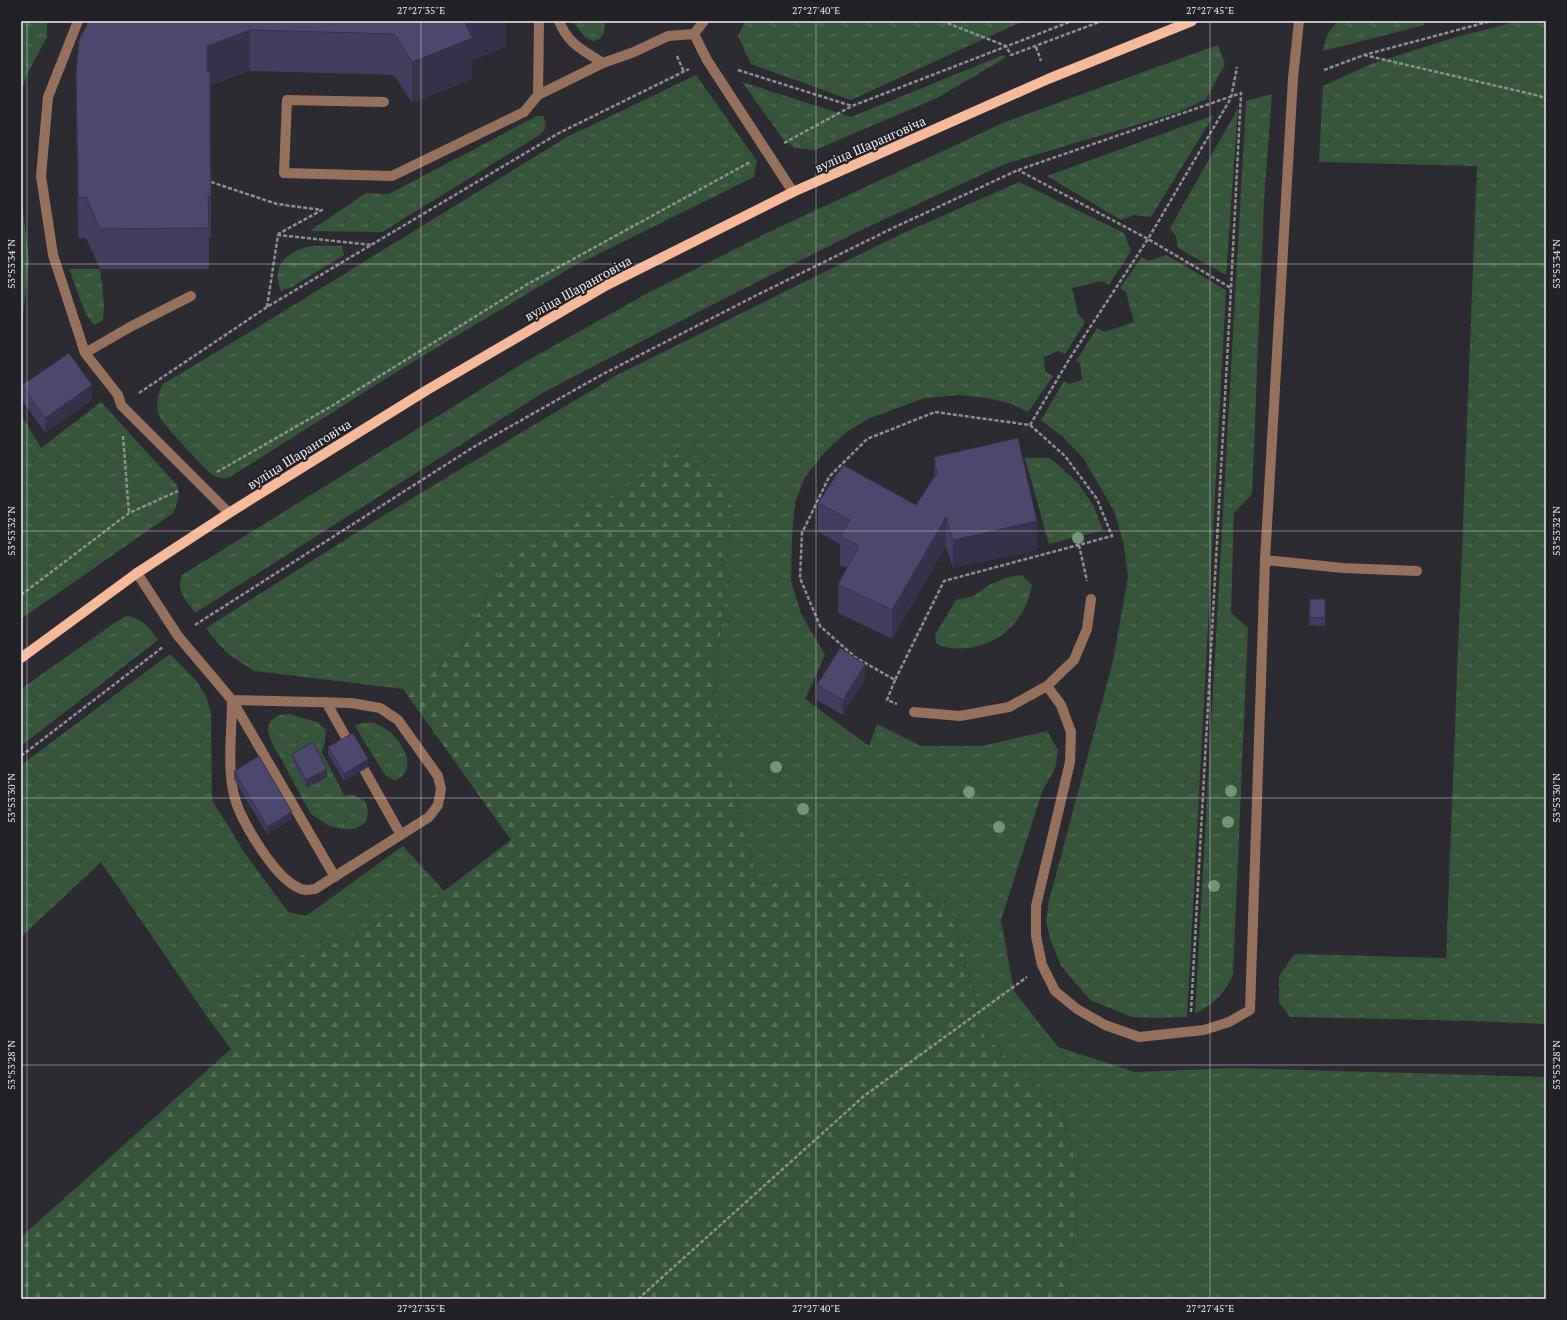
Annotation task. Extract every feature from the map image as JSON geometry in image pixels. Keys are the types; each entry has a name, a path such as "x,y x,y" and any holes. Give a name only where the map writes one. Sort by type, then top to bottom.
{"main road":[{"name":"вуліца Шаранговіча","path":"21,658 137,573 229,513 427,390 607,285 793,192 1048,79 1192,21"}],"lane":[{"path":"78,21 48,97 41,176 53,255 85,353 118,395 121,405 229,513"},
{"path":"538,95 539,21"},
{"path":"559,21 565,35 578,47 603,63"},
{"path":"384,102 287,100 284,173 392,176 524,112 538,95 603,63 634,52 668,36 694,34 704,21"},
{"path":"1047,686 1061,705 1071,732 1070,762 1036,906 1036,936 1042,966 1054,991 1077,1009 1104,1025 1139,1037 1204,1030 1229,1022 1250,1010 1265,560 1292,94 1299,21"},
{"path":"694,34 707,60 766,153 793,192"},
{"path":"85,353 130,327 190,296"},
{"path":"1265,560 1343,568 1417,571"},
{"path":"137,573 178,636 232,700 335,876"},
{"path":"914,712 960,716 1009,707 1047,686 1074,660 1087,629 1091,599"},
{"path":"232,700 351,703 380,708 398,720 438,776 441,790 438,805 429,817 315,889 306,890 296,887 269,861 242,815 233,794 231,776 232,700"},
{"path":"326,702 401,835"}],"path":[{"path":"942,21 1006,46 1011,55 1102,21"},
{"path":"21,595 129,512 199,483 330,407 526,285 852,106 1072,21"},
{"path":"1324,70 1364,55 1491,21"},
{"path":"1364,55 1540,96 1546,100"},
{"path":"129,512 121,405 267,307 559,133 707,60 852,106"},
{"path":"1030,424 1070,358 1148,239 1231,98 1237,67"},
{"path":"21,756 178,636 472,448 597,378 762,292 895,227 1018,170 1231,98 1241,93 1190,1032"},
{"path":"1018,170 1148,239 1231,288"},
{"path":"211,182 277,204 322,210 278,235"},
{"path":"278,235 373,245"},
{"path":"267,307 278,235"},
{"path":"895,680 855,657 820,626 800,578 802,533 829,477 867,439 935,412 1030,424 1065,456 1097,499 1112,536 944,581 895,680 887,700 914,712"},
{"path":"1079,545 1091,599"},
{"path":"638,1299 864,1096 1042,966"}],"green space":[{"path":"21,21 47,21 47,37 26,76 21,95"},
{"path":"572,21 605,21 604,33 600,39 593,41 585,37"},
{"path":"745,21 1023,21 851,100 751,64 738,36"},
{"path":"1337,21 1423,21 1424,25 1323,51 1327,35"},
{"path":"1519,21 1546,21 1546,1024 1290,1017 1279,1002 1279,977 1294,954 1446,958 1477,166 1319,162 1323,86 1371,64 1456,37"},
{"path":"1218,45 1225,64 1206,99 1179,112 1005,164 859,231 544,392 195,613 182,595 180,581 182,575 525,362 646,294 769,232 1005,122"},
{"path":"1003,55 1005,58 937,98 815,150 795,148 783,139 742,82 851,117"},
{"path":"696,75 757,161 754,177 572,267 406,366 228,478 217,477 209,472 162,421 157,408 160,391 163,384 567,137"},
{"path":"1272,94 1264,200 1252,494 1234,513 1231,613 1248,628 1233,974 1226,988 1218,998 1195,1014 1246,101"},
{"path":"1238,108 1226,275 1178,248 1176,236 1170,228"},
{"path":"1214,115 1151,217 1134,215 1121,220 1047,176"},
{"path":"537,116 543,116 546,125 538,136 382,232 310,231 366,193 389,194"},
{"path":"1019,182 1124,233 1131,251 1109,285 1102,281 1072,288 1078,314 1085,322 1065,354 1058,351 1044,357 1045,371 1053,376 1028,412 1012,404 988,398 959,395 925,398 870,418 848,431 826,451 805,477 795,503 791,580 801,614 825,655 805,699 869,746 877,724 921,746 982,746 1047,731 1058,750 1055,769 1042,792 1001,920 1014,991 1058,1047 1135,1072 1235,1068 1546,1077 1546,1299 1066,1299 1080,1177 1061,1110 984,1035 954,916 908,876 758,884 713,709 732,507 507,562 455,653 403,689 255,671 228,653 206,628 386,514 617,375 897,236"},
{"path":"21,194 29,260 21,334"},
{"path":"312,246 342,246 344,255 292,287 281,291 278,282 278,274 283,260 295,251"},
{"path":"1166,255 1226,290 1187,1017 1156,1018 1132,1017 1090,1000 1061,966 1051,941 1046,921 1049,901 1113,661 1128,577 1123,541 1114,511 1084,459 1064,438 1041,420 1064,381 1069,384 1082,380 1080,363 1076,361 1097,328 1105,332 1134,322 1126,292 1120,288 1142,257 1148,261"},
{"path":"69,269 100,269 104,305 103,320 94,325 86,315"},
{"path":"101,402 177,485 178,499 176,506 173,513 21,619 21,415 41,448"},
{"path":"690,446 732,507 713,709 758,884 909,876 954,916 984,1035 1061,1110 1080,1177 1066,1299 21,1299 21,1237 231,1049 208,1018 272,963 310,953 355,935 390,914 444,891 511,840 403,689 455,653 507,562"},
{"path":"1025,458 1050,458 1078,483 1093,505 1103,530 1049,544"},
{"path":"1022,575 1032,585 1029,597 1018,619 1002,635 992,641 969,648 952,648 936,643 935,635 956,600 973,596 991,584 1009,577"},
{"path":"126,616 132,617 145,624 158,640 21,746 21,689"},
{"path":"170,654 197,682 206,696 211,712 212,800 244,852 288,912 306,916 403,846 444,891 391,914 355,935 310,953 272,963 208,1018 101,862 21,937 21,765"},
{"path":"289,714 317,722 326,730 322,752 344,795 353,795 365,801 368,810 366,822 355,829 345,829 329,826 311,814 270,739 268,730 270,721 279,715"},
{"path":"361,723 372,723 381,726 394,736 400,743 407,757 407,765 405,772 395,781 385,775 355,726"}],"building":[{"path":"89,21 468,21 465,22 472,38 412,62 394,34 250,30 207,46 207,71 210,71 211,196 208,196 209,228 100,229 86,197 78,198 76,73 79,40"},
{"path":"69,353 92,385 45,418 22,385"},
{"path":"1018,438 1037,521 953,540 946,517 892,610 838,584 859,546 840,536 850,520 818,503 843,465 916,505 937,473 934,457"},
{"path":"1310,599 1325,599 1325,618 1309,617"},
{"path":"840,648 865,664 843,700 817,685"},
{"path":"353,733 368,759 344,774 328,747"},
{"path":"313,742 327,769 306,780 292,754"},
{"path":"259,756 292,812 267,827 234,771"}]}
